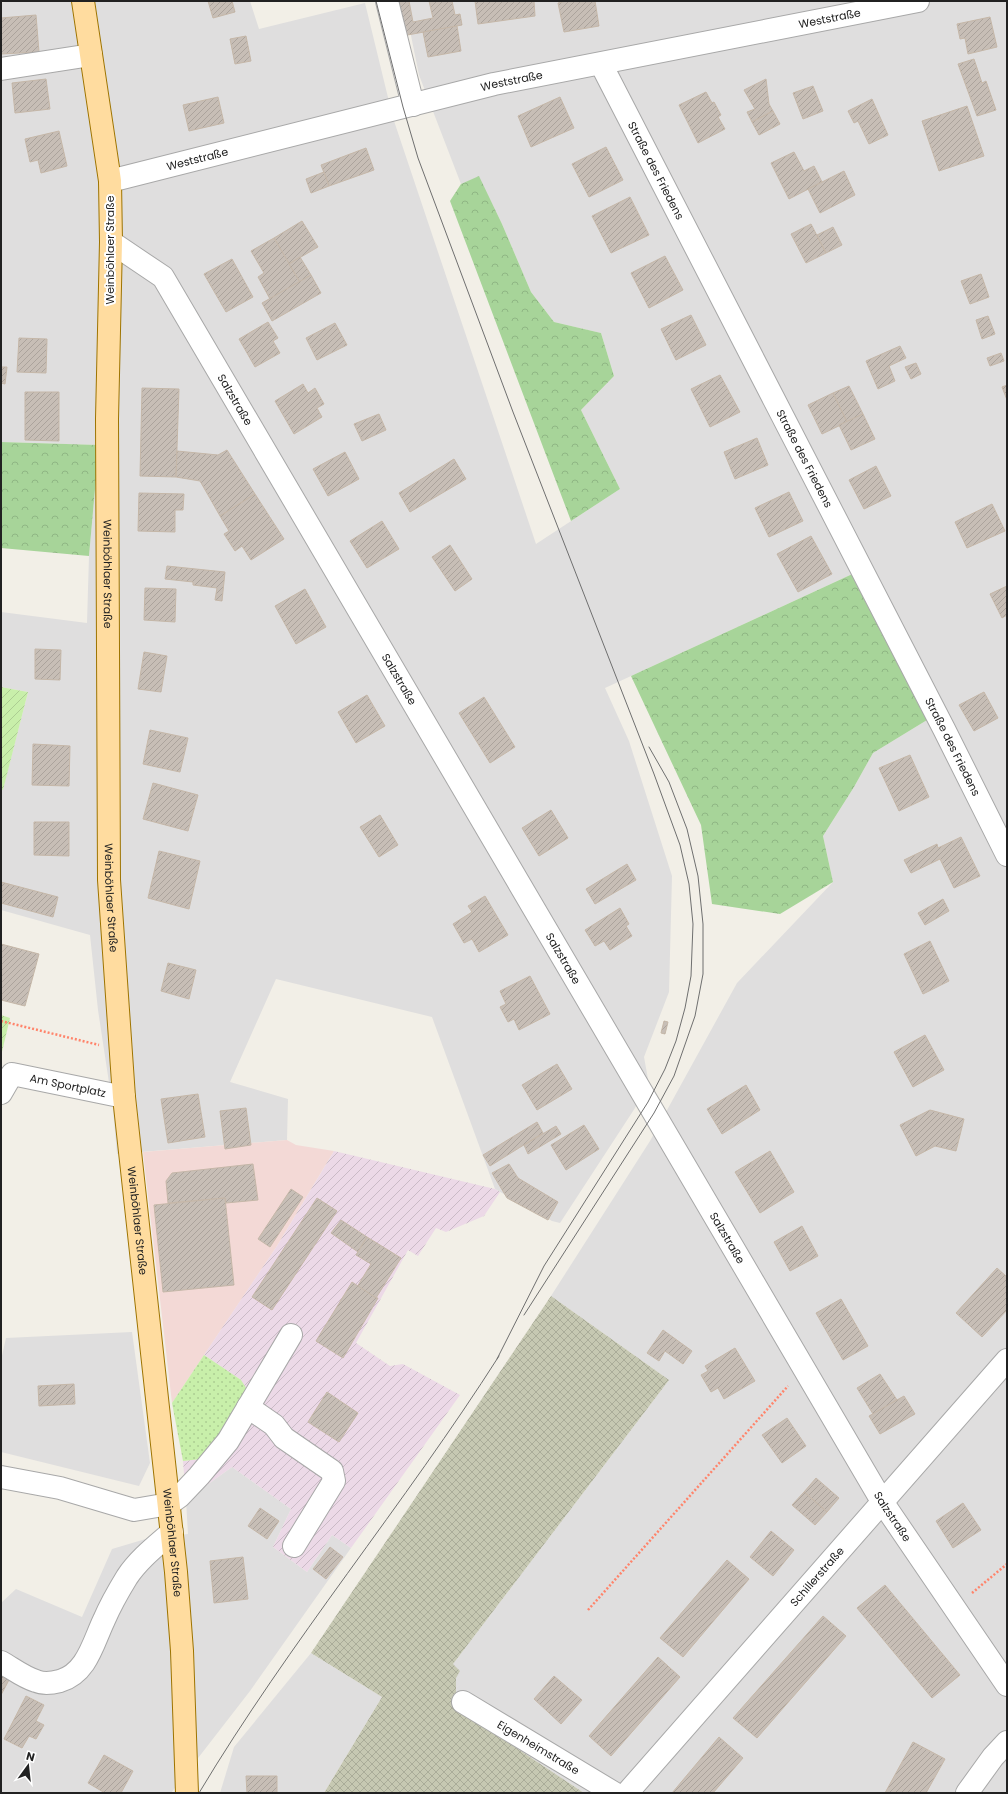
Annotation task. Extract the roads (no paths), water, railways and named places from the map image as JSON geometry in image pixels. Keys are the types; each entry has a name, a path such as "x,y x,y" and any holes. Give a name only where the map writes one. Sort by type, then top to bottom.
{"main road":[{"name":"Weinböhlaer Straße","path":"83,1 110,181 111,242 107,419 109,880 124,1097 172,1532 182,1652 187,1793"}],"street":[{"path":"387,1 413,104"},
{"name":"Weststraße","path":"110,181 494,84 918,1"},
{"path":"1,69 91,55"},
{"name":"Straße des Friedens","path":"601,64 944,729 1007,855"},
{"name":"Salzstraße","path":"111,242 163,277 883,1503 1007,1685"},
{"name":"Am Sportplatz","path":"1,1093 6,1072 124,1097"},
{"path":"1,1477 60,1488 134,1510 169,1504 180,1496 199,1476 228,1441 291,1335"},
{"name":"Schillerstraße","path":"627,1793 1007,1360"},
{"path":"248,1407 274,1425 284,1438 332,1471 334,1481 294,1546"},
{"path":"1,1662 27,1677 42,1682 58,1682 70,1678 84,1665 105,1618 127,1578 146,1554 172,1532"},
{"name":"Eigenheimstraße","path":"463,1702 614,1793"},
{"path":"967,1793 993,1757 1007,1742"}],"tram line":[{"path":"376,1 403,107 418,158 513,412 654,774 680,845 689,884 693,924 691,976 685,1008 676,1041 665,1069 648,1102 544,1266 497,1359"},
{"path":"524,1315 654,1113 674,1076 695,1016 703,974 703,924 698,876 687,829 669,782 649,747"},
{"path":"199,1793 271,1682 425,1466 499,1356"}]}
